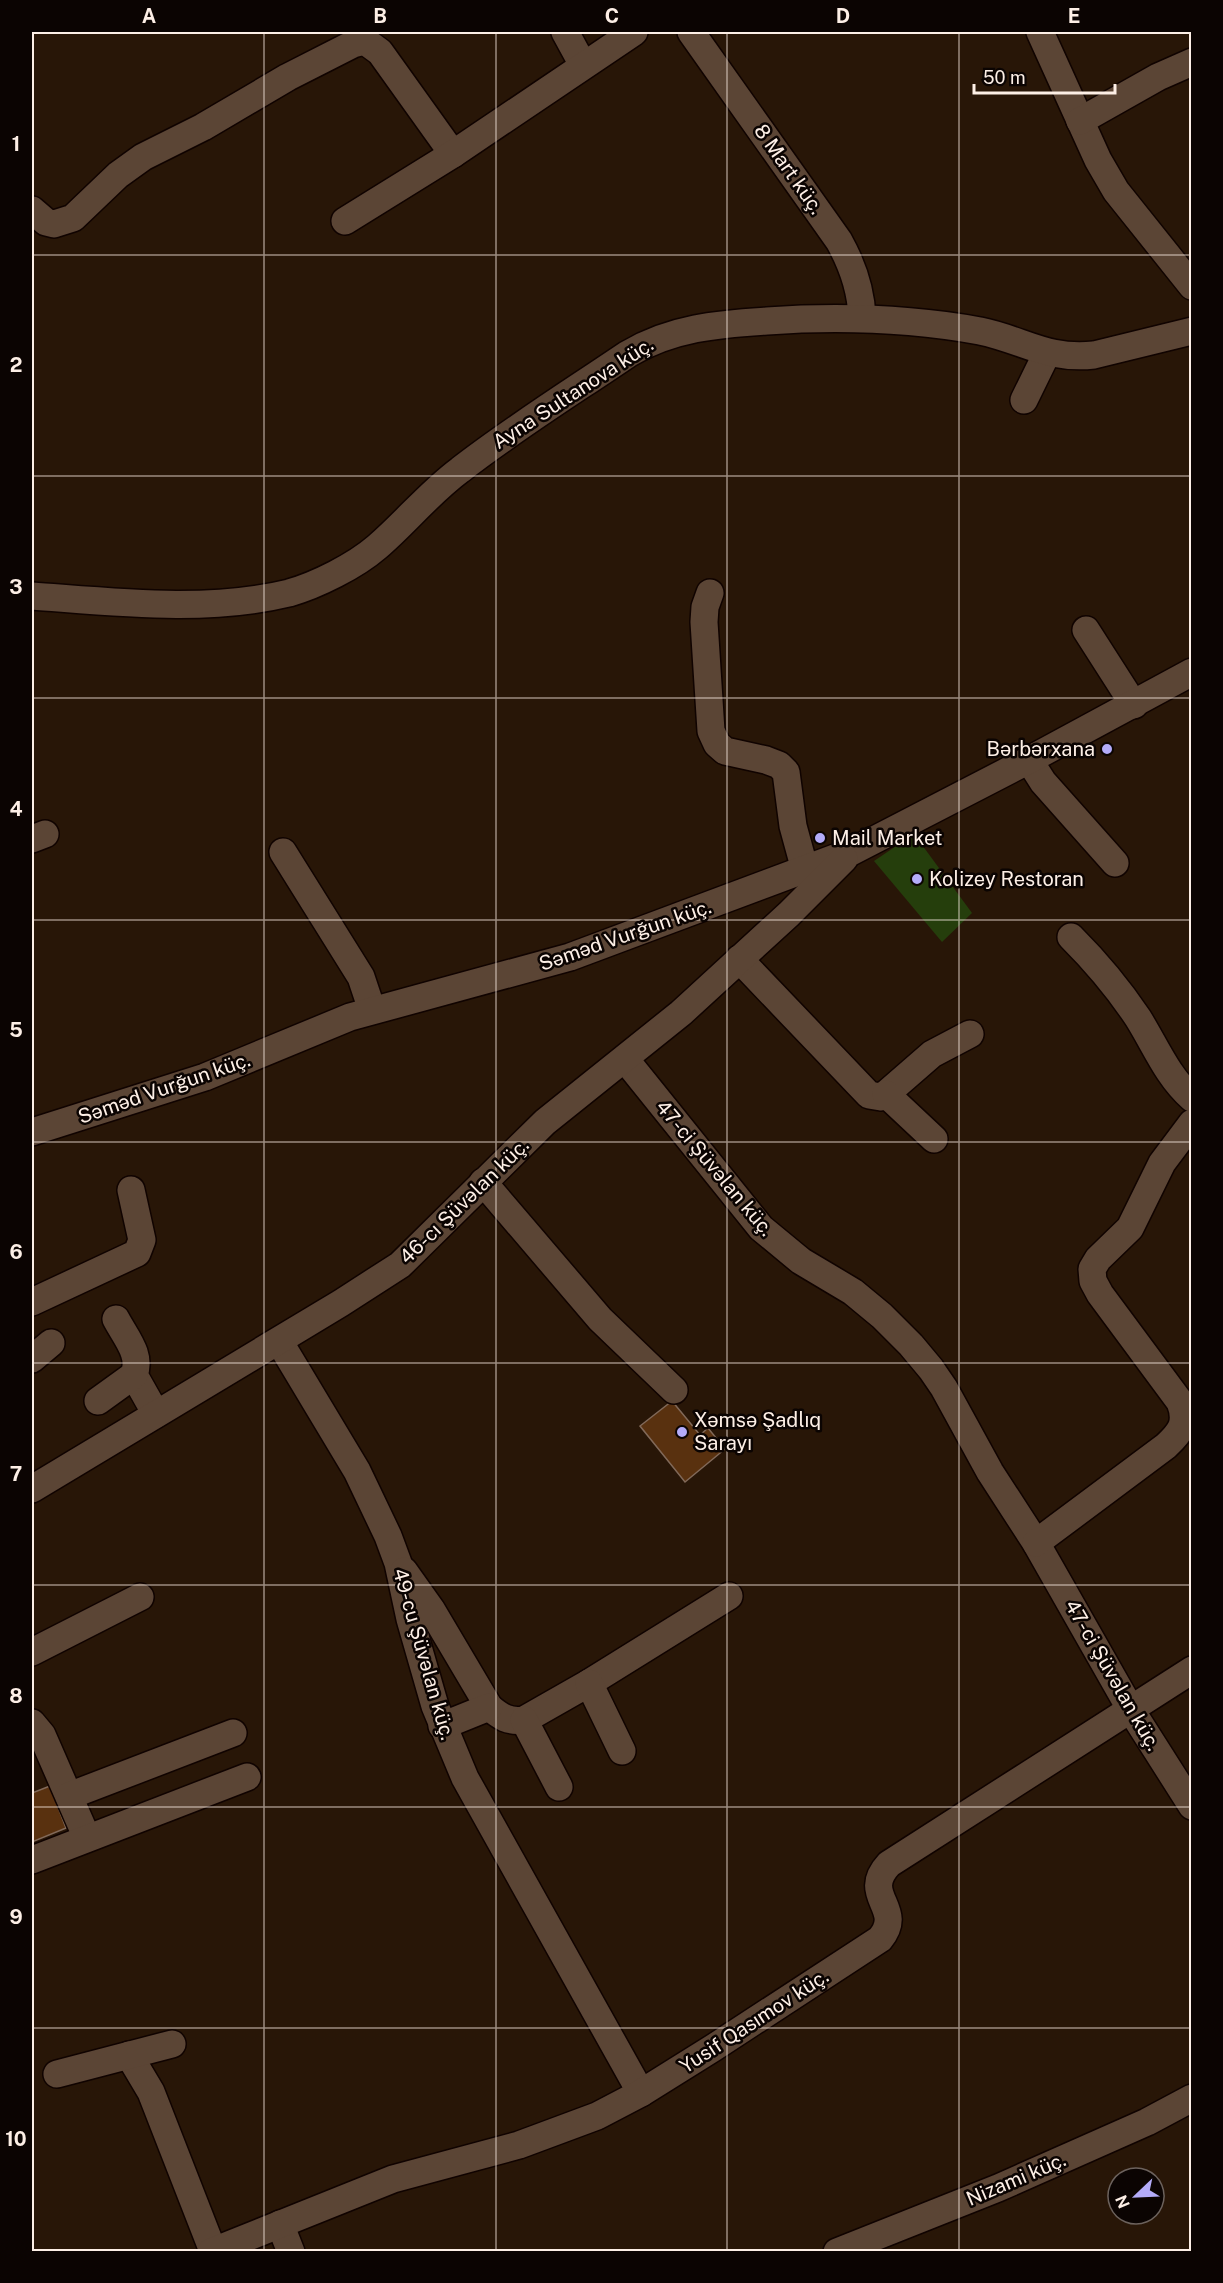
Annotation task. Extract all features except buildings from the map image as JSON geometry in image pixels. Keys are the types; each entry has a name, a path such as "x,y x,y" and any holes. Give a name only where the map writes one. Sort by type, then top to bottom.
{"street":[{"path":"565,32 583,65"},
{"path":"345,221 453,154 634,32"},
{"name":"8 Mart küç.","path":"691,32 839,241 857,277 861,293 862,317"},
{"path":"1040,32 1098,160 1116,191 1191,286"},
{"path":"32,210 46,222 54,224 73,218 118,175 143,157 248,103 288,77 353,44 363,36 380,52 453,154"},
{"path":"1080,121 1191,62"},
{"name":"Ayna Sultanova küç.","path":"32,596 134,604 166,604 258,598 308,586 362,558 390,535 432,491 458,470 647,342 673,333 735,323 862,317 982,332 1047,353 1064,356 1094,355 1191,331"},
{"path":"1024,400 1047,353"},
{"path":"710,592 705,607 704,622 711,731 717,744 725,751 766,760 779,765 786,772 793,826 805,870"},
{"path":"1086,630 1134,705"},
{"name":"Səməd Vurğun küç.","path":"32,1132 205,1077 335,1022 570,957 851,852 1134,705 1191,672"},
{"path":"1029,760 1043,782 1114,863"},
{"path":"283,852 361,977 372,1010"},
{"name":"46-cı Şüvəlan küç.","path":"32,1489 279,1341 400,1265 562,1107 681,1013 789,914 851,852"},
{"path":"771,883 789,914"},
{"path":"1071,937 1113,982 1138,1018 1177,1083 1191,1098"},
{"path":"739,959 869,1095 881,1097 886,1094 932,1054 970,1034"},
{"name":"47-ci Şüvəlan küç.","path":"625,1059 761,1228 801,1261 853,1292 882,1316 911,1345 944,1388 976,1449 1036,1543 1131,1710 1191,1806"},
{"path":"886,1094 934,1139"},
{"path":"1036,1543 1166,1446 1178,1435 1184,1424 1184,1412 1180,1402 1100,1294 1093,1281 1092,1269 1098,1258 1130,1228 1162,1163 1191,1123"},
{"path":"483,1182 600,1319 674,1390"},
{"path":"32,1302 137,1253 142,1240 131,1190"},
{"path":"98,1401 134,1375 138,1365 136,1356 116,1320"},
{"name":"49-cu Şüvəlan küç.","path":"279,1341 372,1499 398,1563 413,1629 442,1726 465,1778 641,2092"},
{"path":"134,1375 156,1414"},
{"path":"398,1563 431,1609 489,1707 502,1718 513,1721 524,1720 589,1683 729,1596"},
{"path":"32,1652 140,1597"},
{"name":"Yusif Qasımov küç.","path":"212,2251 393,2179 546,2137 597,2116 641,2092 880,1939 887,1931 889,1922 877,1885 880,1874 889,1864 1191,1670"},
{"path":"589,1683 622,1751"},
{"path":"442,1726 489,1707"},
{"path":"524,1720 559,1787"},
{"path":"32,1723 42,1735 87,1838"},
{"path":"69,1796 233,1733"},
{"path":"32,1860 247,1777"},
{"path":"57,2074 172,2044"},
{"path":"129,2055 151,2092 212,2251"},
{"name":"Nizami küç.","path":"837,2252 998,2188 1147,2122 1191,2098"},
{"path":"280,2224 291,2252"}],"green space":[{"path":"914,834 972,913 942,942 874,861"}],"place":[{"name":"Bərbərxana","path":"1107,749"},
{"name":"Mail Market","path":"820,838"},
{"name":"Kolizey Restoran","path":"917,879"},
{"name":"Xəmsə Şadlıq Sarayı","path":"682,1432"}]}
